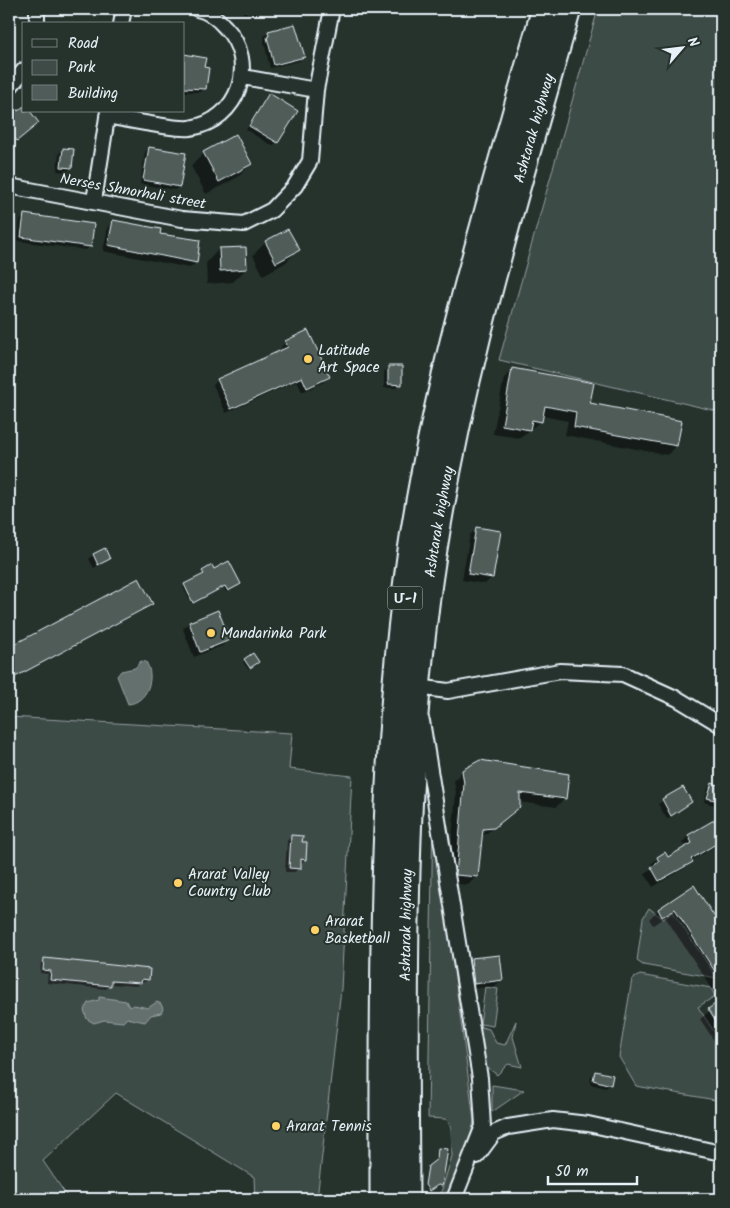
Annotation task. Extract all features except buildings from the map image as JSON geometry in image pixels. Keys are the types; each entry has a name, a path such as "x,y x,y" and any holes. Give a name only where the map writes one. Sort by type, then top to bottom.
{"highway":[{"name":"Ashtarak highway","path":"383,1199 383,977 388,786 396,678 410,557 436,414 501,203 568,9"},
{"name":"Ashtarak highway","path":"406,1199 405,967 410,785 416,697 436,536 461,401 501,203 544,11"}],"street":[{"path":"36,22 37,9"},
{"path":"121,22 124,9"},
{"path":"94,201 107,114 189,129 207,123 224,112 236,95 243,76 241,56 235,37 220,21 204,10 197,9"},
{"name":"Nerses Shnorhali street","path":"9,186 182,219 244,224 272,210 295,186 310,160 316,90 332,9"},
{"path":"9,88 22,72"},
{"path":"243,76 316,90"},
{"path":"454,1199 483,1126 480,1078 424,726 416,697 560,672 623,674 678,699 721,725"},
{"path":"463,1175 494,1133 508,1128 552,1120 588,1124 721,1153"}],"green space":[{"path":"598,9 721,9 721,412 499,360"},
{"name":"Ararat Valley Country Club","path":"9,717 292,733 289,769 352,776 341,989 317,1199 255,1199 254,1177 116,1093 43,1161 69,1199 9,1199"},
{"path":"433,809 474,1121 469,1143 448,1199 439,1199 452,1156 451,1125 445,1119 428,1118"},
{"path":"649,908 663,919 673,912 717,978 643,965 637,961 643,918"},
{"path":"640,975 711,988 715,996 698,1007 719,1039 721,1038 721,1101 636,1086 619,1057 632,979"},
{"path":"485,987 498,989 493,1026 480,1024"},
{"path":"516,1021 513,1037 522,1067 508,1064 497,1075 479,1061 473,1025 489,1029 496,1043 505,1045"},
{"path":"492,1085 524,1090 492,1112"}],"shaded area":[{"path":"141,661 146,662 149,668 150,682 145,694 140,699 135,703 128,704 117,676 121,671 135,668"},
{"path":"99,997 126,1001 129,1007 134,1005 148,1008 157,1002 161,1004 163,1009 161,1013 151,1015 145,1022 127,1018 123,1022 104,1020 94,1023 87,1019 84,1010 88,1003 99,1000"}],"place":[{"name":"Latitude Art Space","path":"308,359"},
{"name":"Mandarinka Park","path":"211,633"},
{"name":"Ararat Valley Country Club","path":"178,883"},
{"name":"Ararat Basketball","path":"315,930"},
{"name":"Ararat Tennis","path":"276,1126"}]}
